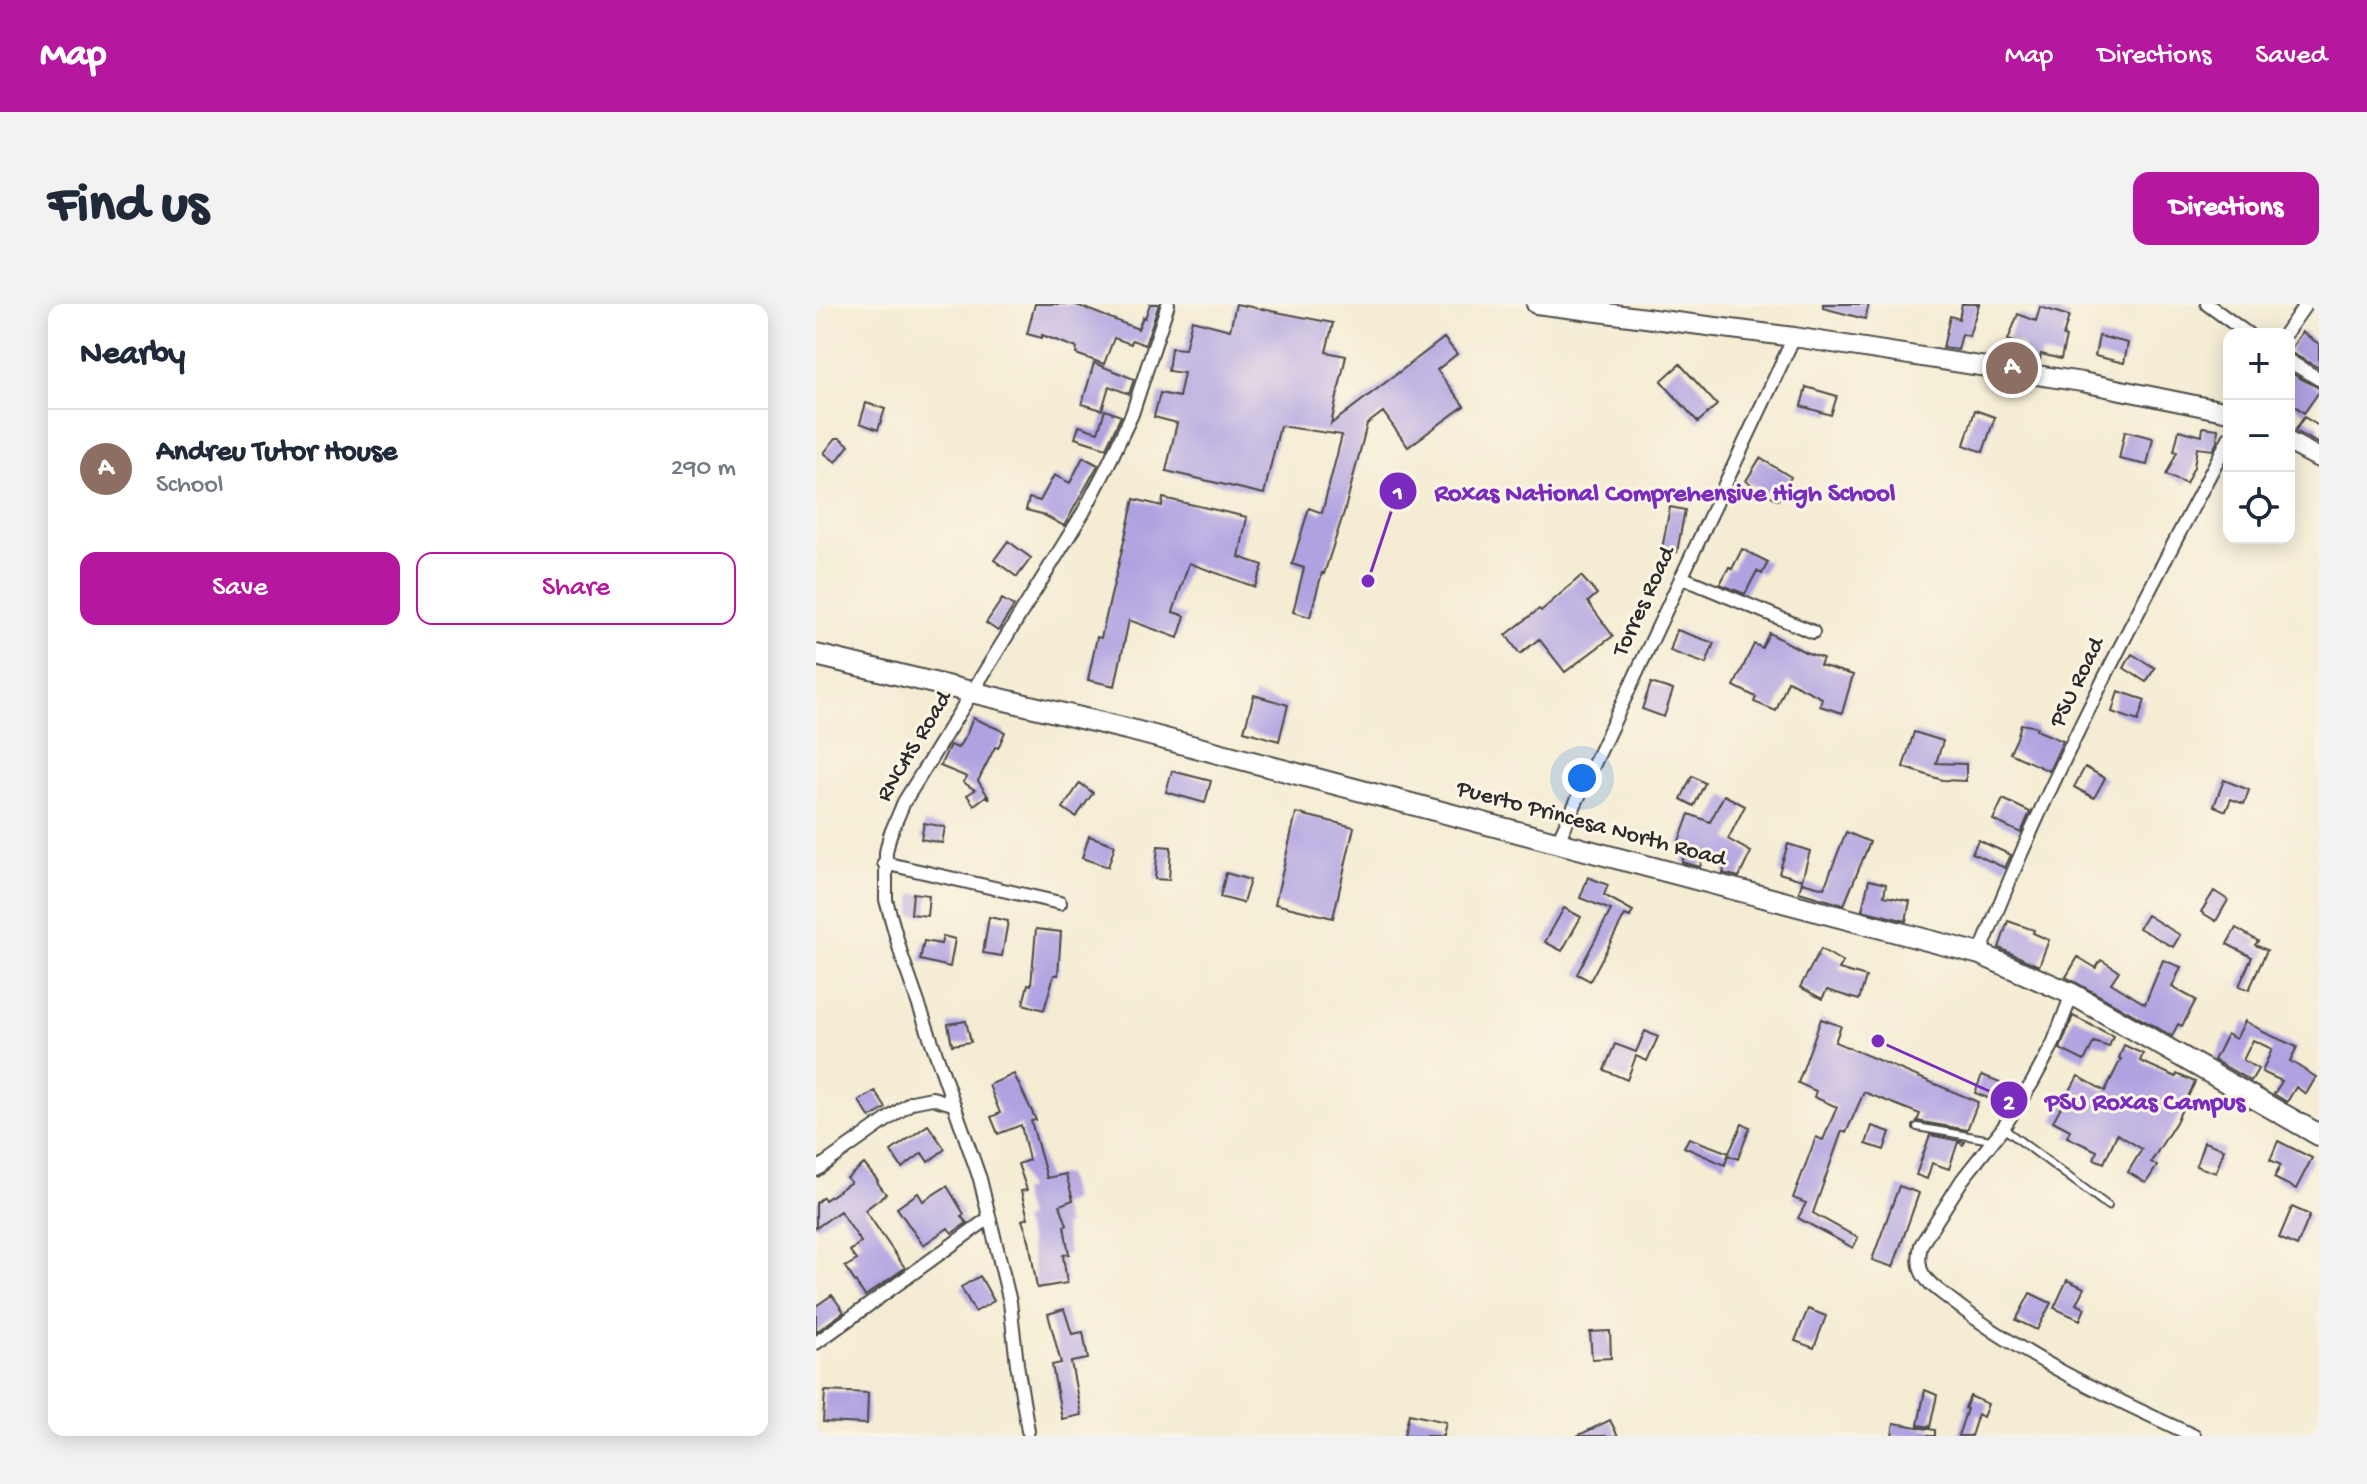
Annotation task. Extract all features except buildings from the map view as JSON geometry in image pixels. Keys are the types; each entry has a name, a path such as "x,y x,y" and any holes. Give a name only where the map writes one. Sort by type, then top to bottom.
{"main road":[{"name":"Puerto Princesa North Road","path":"816,655 1131,730 1980,954 2072,994 2319,1135"}],"street":[{"name":"RNCHS Road","path":"1028,1431 1010,1302 980,1179 902,957 886,900 884,863 890,835 904,802 1083,513 1106,469 1132,414 1168,304"},
{"path":"1536,304 1794,337 2082,382 2223,411"},
{"path":"2207,304 2240,328"},
{"path":"2289,328 2306,304"},
{"name":"Torres Road","path":"1557,843 1794,337"},
{"path":"2295,365 2319,379"},
{"path":"2295,445 2319,458"},
{"name":"PSU Road","path":"1980,954 2003,894 2105,677 2223,450"},
{"path":"1681,577 1813,632"},
{"path":"884,863 1060,903"},
{"path":"2072,994 2053,1044 2032,1083 2003,1128 1962,1180 1921,1245 1921,1272 1935,1288 1971,1316 2026,1351 2090,1387 2194,1436"},
{"path":"816,1170 912,1102 932,1098 953,1104"},
{"path":"816,1343 989,1218"}],"lane":[{"path":"1917,1127 1991,1140"},
{"path":"2003,1128 2108,1206"}],"place":[{"name":"Andreu Tutor House","path":"2012,368"},
{"name":"Roxas National Comprehensive High School","path":"1368,581"},
{"name":"PSU Roxas Campus","path":"1878,1041"}]}
